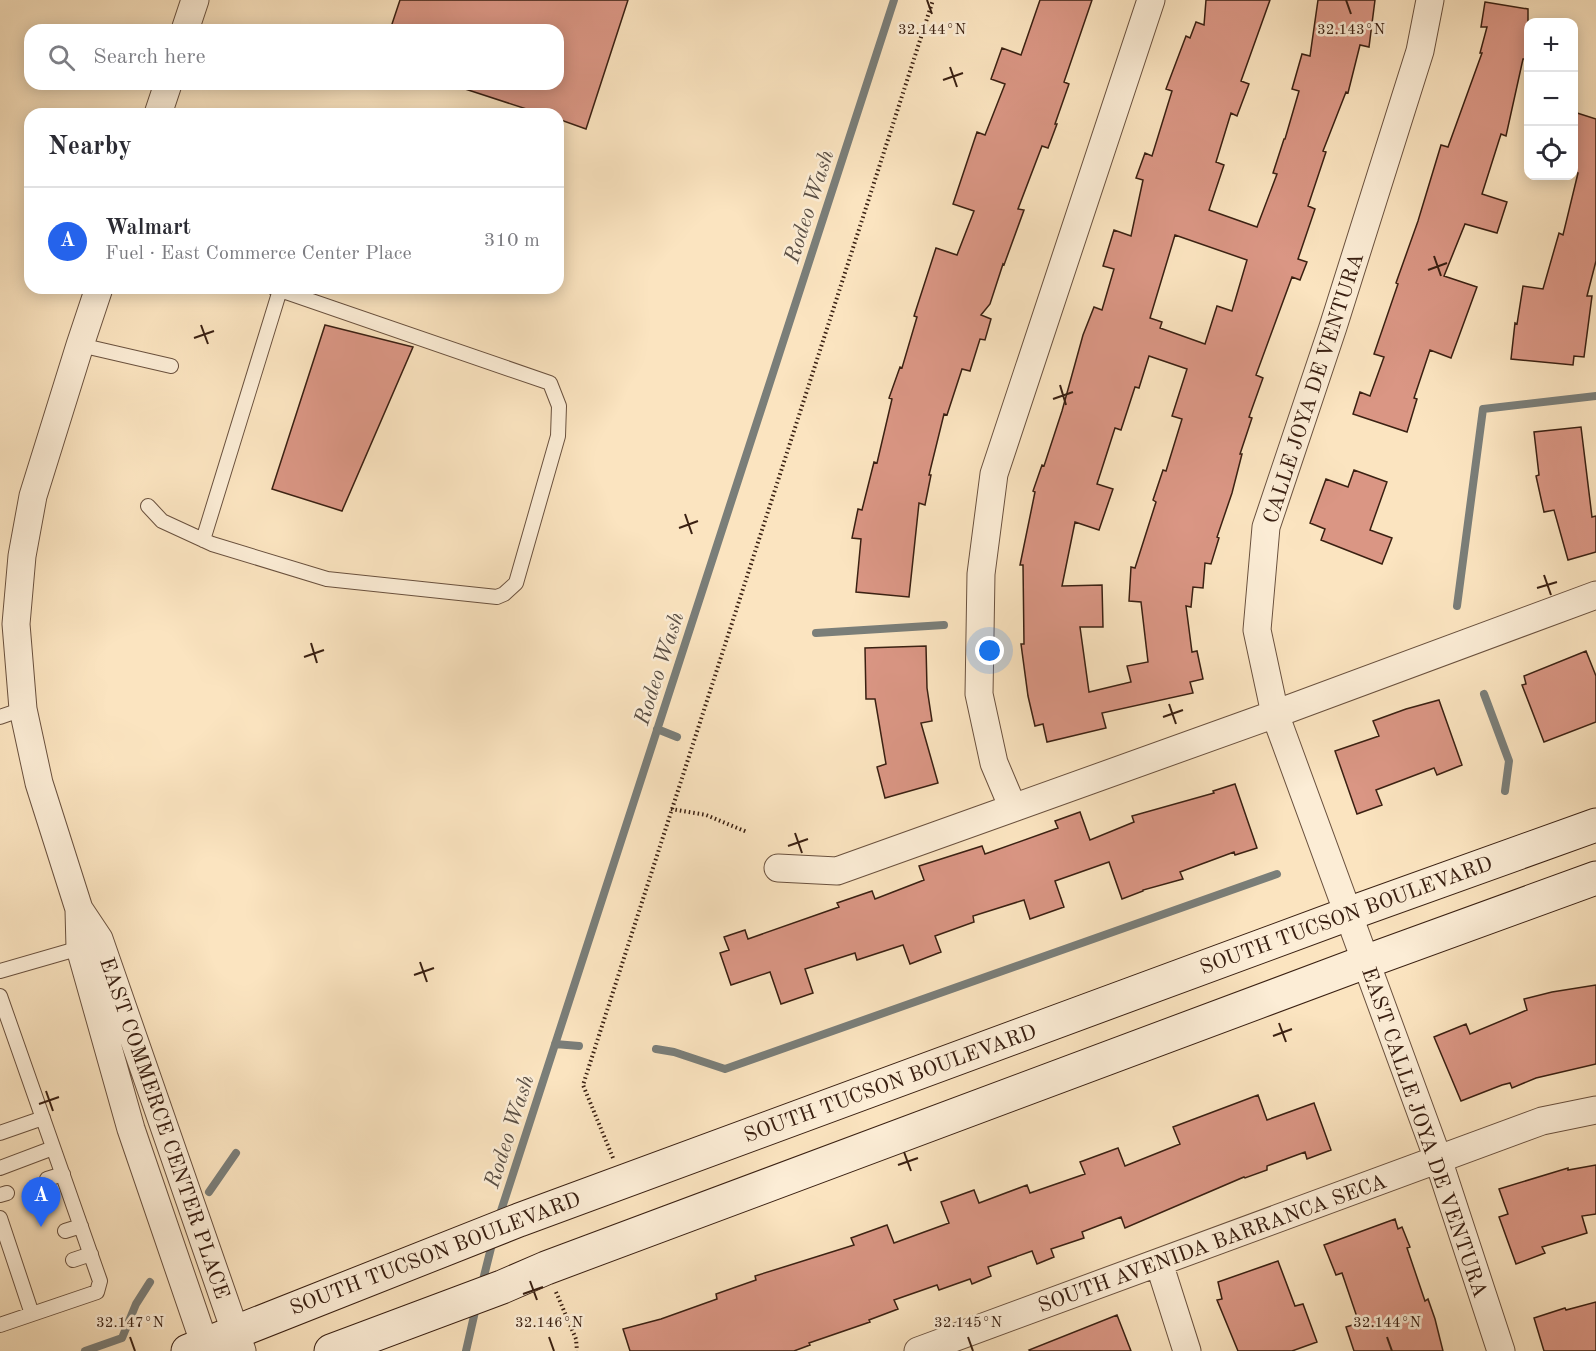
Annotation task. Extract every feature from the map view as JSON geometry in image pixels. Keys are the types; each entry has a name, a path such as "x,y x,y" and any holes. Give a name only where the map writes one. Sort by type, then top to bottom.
{"main road":[{"name":"SOUTH TUCSON BOULEVARD","path":"200,1349 238,1341 519,1220 1348,914 1596,825"},
{"path":"331,1351 502,1287 546,1268 1596,878"}],"street":[{"path":"187,24 195,0"},
{"path":"1013,808 994,763 979,694 981,574 994,474 1151,0"},
{"name":"CALLE JOYA DE VENTURA","path":"1348,914 1275,714 1257,630 1266,527 1333,327 1420,51 1430,0"},
{"path":"160,108 166,90"},
{"name":"EAST COMMERCE CENTER PLACE","path":"97,294 33,496 22,556 11,713 39,783 80,909 99,939 238,1341"},
{"path":"778,868 837,871 1275,714 1596,595"},
{"name":"EAST COMMERCE CENTER PLACE","path":"80,909 80,948 132,1129 200,1349"},
{"name":"EAST CALLE JOYA DE VENTURA","path":"1348,914 1438,1160 1501,1351"},
{"name":"SOUTH AVENIDA BARRANCA SECA","path":"918,1351 1542,1121 1596,1110"},
{"path":"1159,1263 1187,1351"}],"lane":[{"path":"203,540 276,294"},
{"path":"148,506 162,521 203,540 327,579 497,597 516,583 558,436 559,406 550,384 291,294"},
{"path":"80,345 171,366"},
{"path":"0,971 80,948"},
{"path":"0,996 100,1281 97,1292 0,1325"},
{"path":"0,1133 43,1118"},
{"path":"0,1168 53,1148"},
{"path":"47,1179 63,1174"},
{"path":"0,1218 16,1245 20,1276 32,1314"},
{"path":"65,1231 81,1226"},
{"path":"73,1260 91,1254"},
{"path":"20,1276 33,1272"}],"path":[{"path":"614,1158 583,1086 933,0"},
{"path":"671,809 706,815 747,832"},
{"path":"553,1285 576,1338 577,1351"}],"building":[{"path":"400,0 628,0 586,129 564,121 564,108 524,108 468,90 564,90 564,24 392,24"},
{"path":"1040,0 1092,0 1064,82 1069,84 1055,124 1057,124 1048,148 1042,146 1018,209 1024,210 990,304 981,315 991,319 985,340 980,339 970,371 962,369 947,415 944,414 929,475 931,475 925,505 919,503 909,597 856,592 861,539 852,538 858,509 862,510 874,462 877,463 892,399 889,398 900,367 902,368 917,317 914,316 936,248 957,255 974,211 953,204 977,132 985,135 1005,84 991,79 1002,48 1021,55"},
{"path":"1206,0 1270,0 1241,81 1249,84 1237,116 1231,113 1216,162 1224,165 1209,210 1257,227 1277,174 1273,173 1299,91 1292,89 1302,54 1310,56 1318,0 1375,0 1369,47 1360,45 1348,93 1346,92 1323,151 1326,152 1308,206 1315,209 1298,259 1307,262 1300,280 1292,277 1256,375 1263,378 1249,417 1252,418 1240,454 1242,454 1232,493 1217,537 1219,538 1211,564 1205,563 1203,588 1193,587 1191,607 1186,606 1192,652 1197,651 1203,679 1190,682 1193,693 1102,713 1106,728 1047,742 1043,724 1035,726 1028,696 1021,644 1024,644 1023,565 1020,565 1035,492 1033,491 1042,465 1044,466 1062,411 1083,335 1094,307 1102,310 1114,269 1103,266 1114,230 1131,236 1143,180 1136,178 1145,153 1152,156 1172,91 1166,89 1186,36 1190,38 1196,22 1204,25","holes":["1175,235 1247,260 1232,311 1217,306 1205,344 1160,328 1162,322 1150,318","1149,356 1187,369 1172,416 1182,419 1166,471 1163,470 1153,500 1156,502 1135,568 1131,567 1129,601 1141,602 1148,662 1127,666 1131,682 1089,692 1080,627 1103,627 1102,585 1062,586 1075,522 1099,530 1113,489 1097,484 1115,428 1121,430 1135,387 1139,388"]},
{"path":"1485,2 1528,9 1528,18 1524,18 1524,59 1506,136 1501,134 1482,194 1507,202 1497,233 1465,224 1444,276 1477,287 1451,358 1430,350 1414,398 1417,399 1407,432 1353,414 1360,392 1370,396 1384,357 1374,354 1441,145 1448,147 1482,53 1480,53 1487,27 1481,27"},
{"path":"1578,113 1596,119 1596,261 1587,296 1592,296 1584,357 1574,356 1573,365 1511,359 1515,323 1517,324 1523,286 1543,289 1559,233 1563,235 1578,180"},
{"path":"325,325 413,347 342,511 272,489"},
{"path":"1581,427 1592,517 1596,516 1596,552 1568,560 1554,510 1544,512 1536,476 1539,475 1534,432"},
{"path":"1354,470 1387,482 1370,530 1392,538 1382,564 1321,540 1325,529 1310,523 1326,479 1348,487"},
{"path":"926,646 927,688 932,721 921,723 938,783 885,798 877,767 886,764 875,699 866,699 865,648"},
{"path":"1586,651 1596,676 1596,722 1544,742 1522,685 1526,684 1524,676"},
{"path":"1439,700 1462,765 1437,775 1434,768 1376,790 1382,805 1357,814 1335,751 1379,736 1373,721"},
{"path":"1235,784 1257,848 1235,855 1234,852 1180,872 1183,879 1143,890 1122,899 1109,862 1055,881 1064,907 1030,919 1024,900 973,916 974,922 935,936 941,952 910,964 903,945 857,960 855,953 805,969 813,993 781,1004 770,972 731,985 720,953 729,950 724,937 745,930 748,939 839,907 837,903 872,891 875,899 924,880 919,866 982,846 985,854 1058,828 1055,821 1080,812 1090,840 1134,822 1132,816 1214,793 1213,791"},
{"path":"1596,985 1596,1064 1536,1078 1512,1088 1510,1083 1502,1085 1461,1101 1434,1037 1466,1024 1470,1034 1527,1010 1524,999"},
{"path":"1258,1095 1267,1120 1314,1103 1331,1150 1307,1159 1305,1152 1267,1166 1267,1170 1244,1177 1125,1228 1121,1217 1082,1232 1084,1238 1051,1249 1054,1257 1037,1264 1032,1251 988,1267 991,1276 972,1284 970,1279 939,1290 937,1285 894,1300 898,1309 869,1320 870,1322 809,1343 810,1345 794,1351 630,1351 623,1329 661,1319 717,1299 716,1294 756,1280 755,1276 854,1245 851,1238 887,1225 894,1243 949,1223 941,1202 974,1190 979,1203 1027,1185 1030,1193 1085,1174 1080,1162 1118,1148 1125,1166 1180,1144 1173,1127"},
{"path":"1596,1165 1596,1214 1582,1216 1587,1233 1542,1247 1545,1253 1516,1264 1499,1217 1508,1214 1499,1189 1568,1168 1568,1170"},
{"path":"1395,1219 1398,1229 1402,1227 1410,1247 1407,1248 1425,1301 1428,1299 1435,1319 1443,1351 1354,1351 1346,1327 1359,1323 1342,1273 1336,1275 1324,1245"},
{"path":"1278,1261 1295,1306 1303,1304 1317,1342 1292,1351 1238,1351 1217,1300 1222,1299 1218,1282"},
{"path":"1596,1302 1596,1351 1544,1351 1534,1318 1565,1308 1566,1310"},
{"path":"1117,1315 1131,1351 1029,1350"}],"waterway":[{"name":"Rodeo Wash","path":"499,1217 894,0"},
{"path":"1457,606 1483,409 1596,396"},
{"path":"816,633 944,625"},
{"path":"1484,694 1509,761 1505,791"},
{"path":"657,729 677,737"},
{"path":"656,1049 674,1052 725,1069 1277,874"},
{"path":"555,1044 579,1046"},
{"path":"209,1192 236,1153"},
{"name":"Rodeo Wash","path":"482,1284 493,1240"},
{"path":"85,1351 122,1338 136,1304 150,1282"},
{"name":"Rodeo Wash","path":"466,1351 476,1307"}],"place":[{"name":"Walmart","path":"41,1227"}]}
